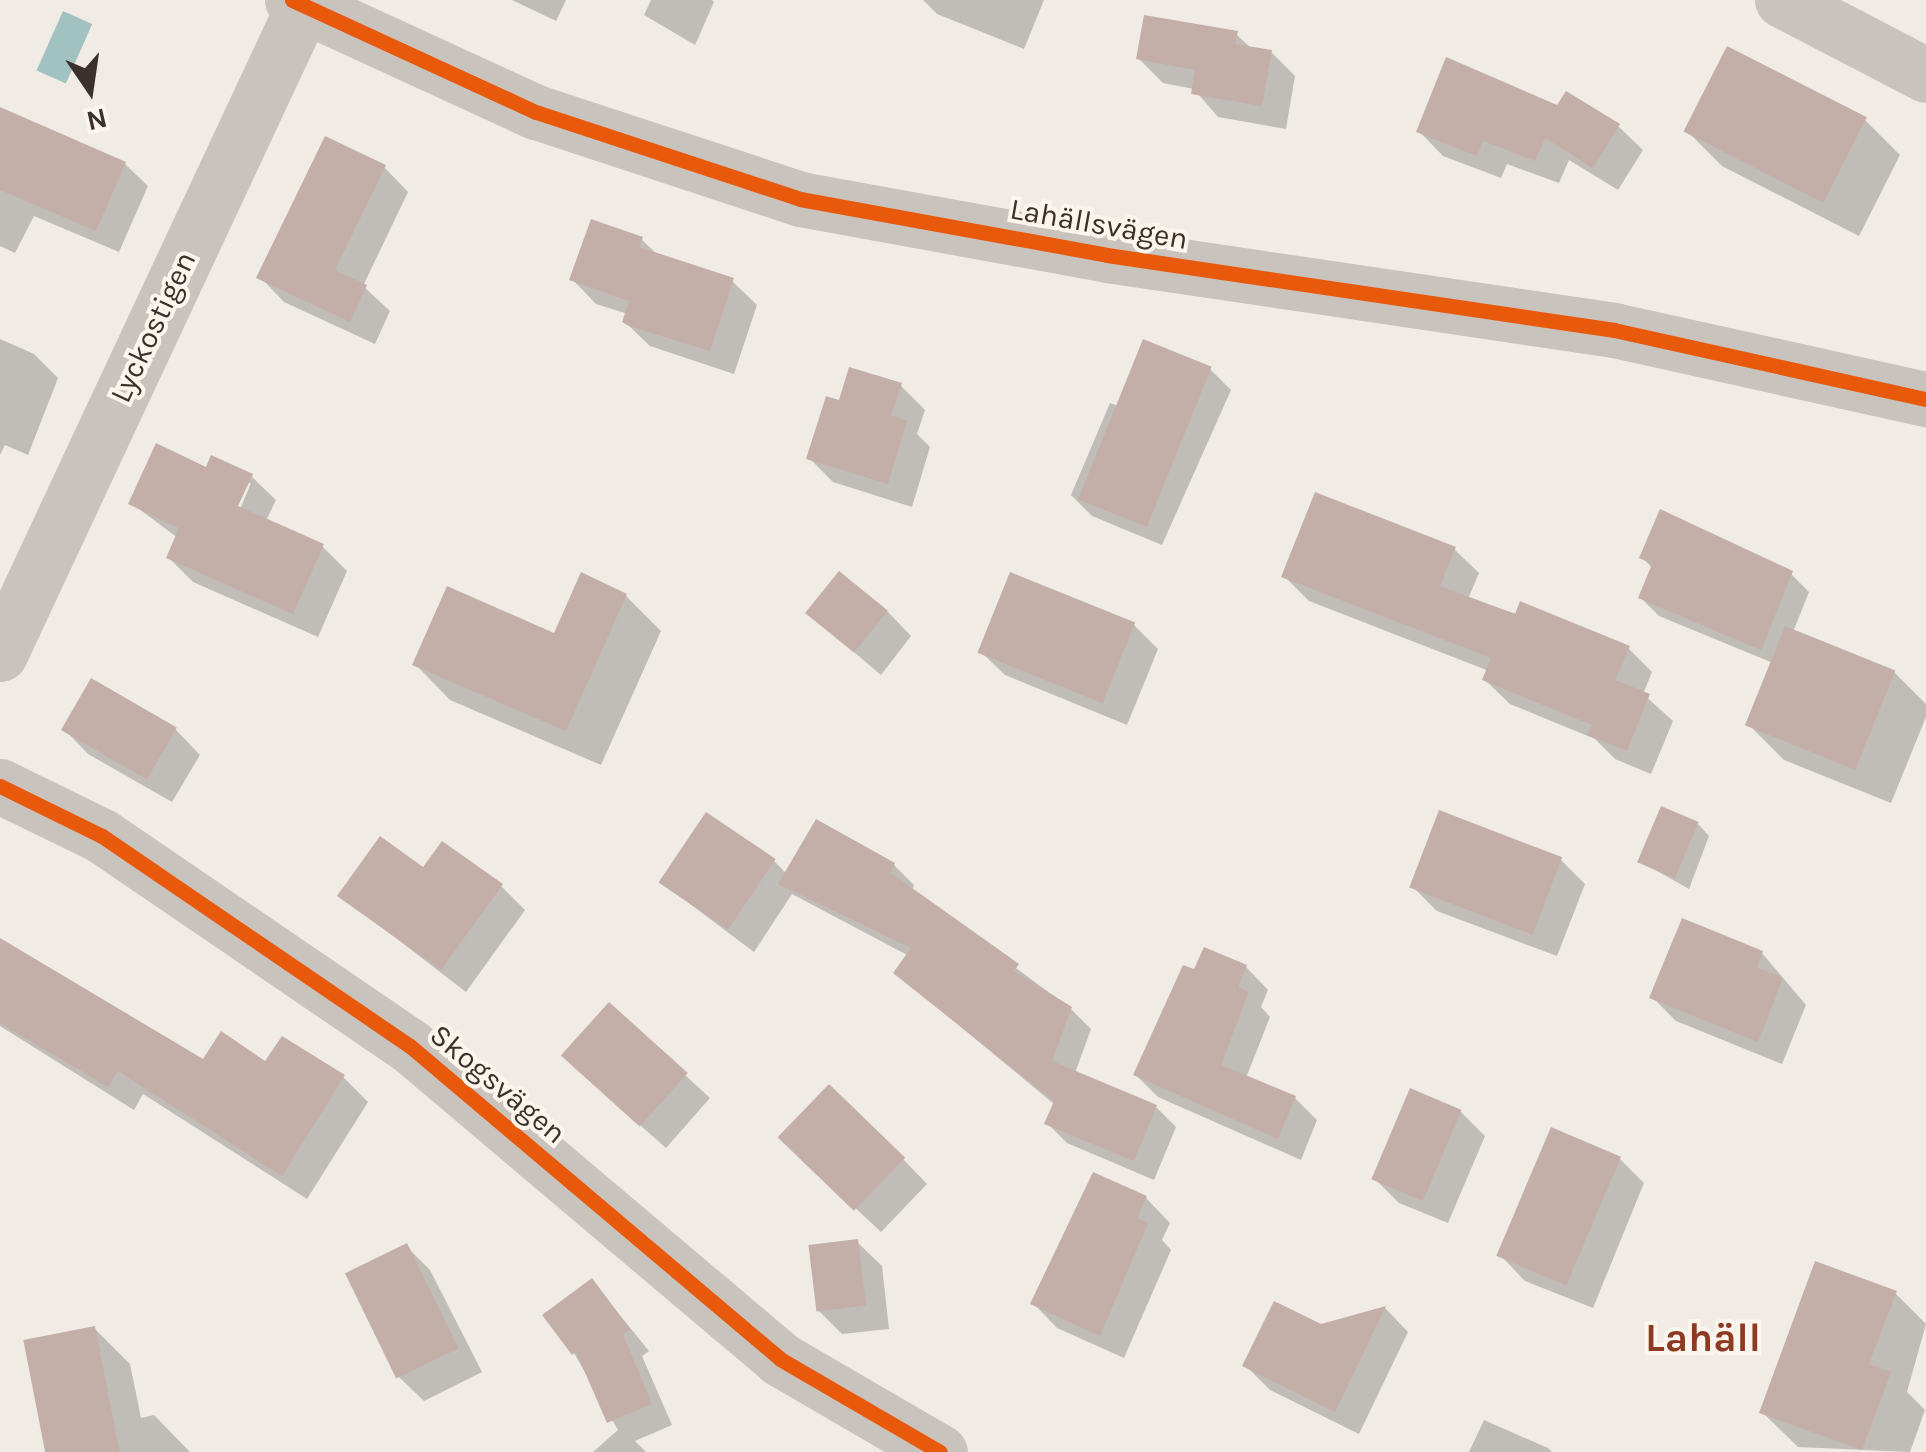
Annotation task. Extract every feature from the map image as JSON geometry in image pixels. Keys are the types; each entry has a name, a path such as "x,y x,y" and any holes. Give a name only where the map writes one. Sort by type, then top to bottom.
{"street":[{"path":"1782,0 1926,75"},
{"name":"Lahällsvägen","path":"300,2 536,112 800,198 1107,255 1614,330 1926,399"},
{"name":"Lyckostigen","path":"0,654 300,2"},
{"name":"Skogsvägen","path":"0,786 102,836 410,1046 780,1359 940,1452"}],"water":[{"path":"63,11 92,24 66,83 37,70"}],"building":[{"path":"1144,15 1238,31 1235,44 1272,50 1262,106 1191,94 1195,70 1136,59"},
{"path":"1727,46 1867,117 1823,203 1683,132"},
{"path":"1446,57 1557,105 1566,91 1620,124 1593,168 1545,138 1535,161 1483,141 1477,156 1416,132"},
{"path":"0,107 126,162 96,231 0,190"},
{"path":"325,136 386,165 335,270 367,285 350,322 256,278"},
{"path":"591,219 643,237 639,247 734,278 710,351 629,326 622,322 629,301 569,280"},
{"path":"1143,339 1212,367 1147,527 1078,499"},
{"path":"849,367 902,383 891,415 907,421 888,484 806,459 826,396 839,400"},
{"path":"156,443 206,467 211,455 253,474 238,506 324,544 293,614 166,558 179,528 128,504"},
{"path":"1315,492 1456,547 1440,586 1515,614 1520,601 1630,646 1615,680 1650,694 1627,751 1587,735 1592,725 1482,680 1491,658 1281,577"},
{"path":"1660,509 1793,571 1761,650 1638,598 1652,564 1639,558"},
{"path":"839,571 888,611 854,653 805,613"},
{"path":"581,572 627,594 566,731 412,665 447,586 554,633"},
{"path":"1010,572 1135,623 1103,703 977,653"},
{"path":"1785,626 1895,671 1855,770 1745,725"},
{"path":"91,678 177,728 147,779 61,730"},
{"path":"1661,806 1699,822 1675,878 1637,862"},
{"path":"1439,810 1562,857 1532,935 1409,887"},
{"path":"706,812 776,859 728,929 658,882"},
{"path":"816,819 895,863 891,873 1019,964 1014,971 1072,1007 1052,1061 1157,1105 1134,1161 1044,1124 1054,1101 893,973 911,948 778,884"},
{"path":"380,836 423,867 442,841 503,884 441,970 337,896"},
{"path":"1682,918 1763,951 1757,967 1783,978 1758,1042 1649,998"},
{"path":"0,938 203,1059 221,1031 265,1061 282,1036 345,1075 282,1176 118,1071 108,1087 0,1023"},
{"path":"1204,947 1247,965 1238,987 1249,992 1221,1065 1296,1096 1278,1139 1133,1075 1183,965 1194,969"},
{"path":"609,1002 688,1073 640,1126 561,1056"},
{"path":"829,1084 905,1158 854,1211 778,1137"},
{"path":"1410,1088 1462,1110 1423,1201 1371,1179"},
{"path":"1551,1127 1621,1157 1566,1286 1496,1256"},
{"path":"1093,1172 1147,1196 1137,1218 1148,1223 1100,1336 1030,1304"},
{"path":"858,1239 866,1306 817,1312 808,1245"},
{"path":"407,1243 458,1348 396,1378 345,1273"},
{"path":"1815,1261 1897,1291 1869,1364 1891,1372 1862,1450 1759,1413"},
{"path":"592,1278 630,1329 623,1334 652,1404 607,1423 576,1352 572,1355 542,1315"},
{"path":"1274,1301 1321,1324 1386,1306 1335,1412 1242,1366"},
{"path":"95,1326 119,1452 45,1452 23,1340"}],"cycle path":[{"path":"292,0 536,112 800,199 1107,255 1614,330 1926,399"},
{"path":"0,786 102,836 410,1046 780,1359 940,1452"}],"district":[{"name":"Lahäll","path":"1703,1338"}]}
